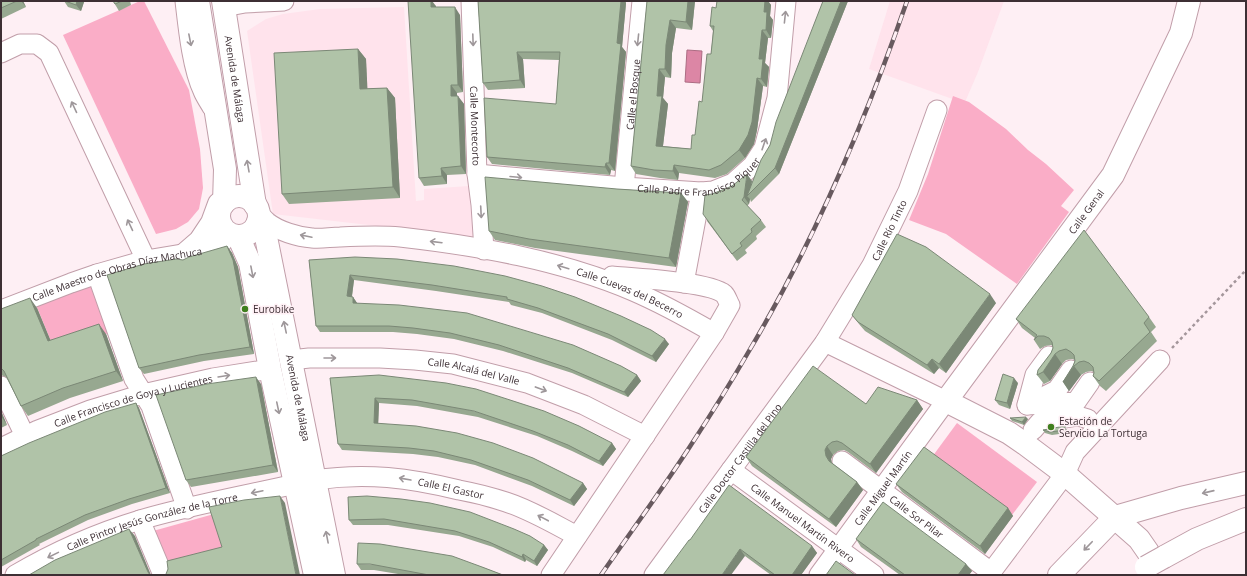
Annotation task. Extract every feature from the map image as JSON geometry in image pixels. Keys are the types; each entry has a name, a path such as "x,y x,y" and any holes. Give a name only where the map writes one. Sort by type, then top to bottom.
{"main road":[{"path":"198,1 225,169 224,203 219,214 219,220 221,226 233,235 244,236 250,233 257,213 246,198 240,197 228,199 224,203"},
{"name":"Calle Genal","path":"946,401 1112,175 1182,33 1189,1"},
{"name":"Avenida de Málaga","path":"227,5 257,213 266,237 292,360 315,575"},
{"path":"185,254 200,241 212,223 219,203 225,176"},
{"name":"Avenida de Málaga","path":"233,235 250,263 270,370 334,575"},
{"path":"946,401 1009,433 1065,474 1115,517 1147,558"},
{"path":"1059,575 1115,517 1181,498 1246,483"},
{"path":"1147,558 1147,517 1155,505"},
{"path":"1147,558 1246,519"}],"street":[{"path":"185,1 197,76 202,90 217,116"},
{"path":"227,5 284,1"},
{"name":"Calle Montecorto","path":"471,1 477,174 484,250"},
{"name":"Calle el Bosque","path":"624,187 642,1"},
{"name":"Calle Padre Francisco Piquer","path":"477,174 701,192 713,191 733,183 753,166 764,148 777,98 786,1"},
{"path":"1,53 20,44 37,44 49,53 146,260"},
{"name":"Calle Río Tinto","path":"825,342 872,265 908,191 937,110"},
{"path":"684,283 701,192"},
{"name":"Calle Cuevas del Becerro","path":"257,213 267,222 278,228 290,233 312,238 356,236 398,237 440,242 543,261 587,274 633,291 714,332"},
{"name":"Calle Maestro de Obras Díaz Machuca","path":"1,310 98,274 146,260 185,254 220,245 233,235"},
{"path":"98,274 134,379 151,406 187,509"},
{"path":"551,575 714,332 730,305 725,295 714,289 684,283 587,274"},
{"path":"825,342 946,401"},
{"name":"Calle Doctor Castilla del Pino","path":"654,575 825,342"},
{"name":"Calle Alcalá del Valle","path":"292,360 309,358 380,358 453,364 527,383 570,399 645,436"},
{"path":"990,574 1065,474 1075,452 1160,360"},
{"path":"1069,369 1076,402 1027,405 1051,386 1069,369"},
{"name":"Calle Francisco de Goya y Lucientes","path":"1,448 26,436 90,410 143,394 213,378 270,370"},
{"path":"1,386 26,436"},
{"name":"Calle Miguel Martín","path":"819,575 946,401"},
{"path":"1033,430 1040,422 1078,416 1088,419"},
{"name":"Calle Sor Pilar","path":"842,461 990,574"},
{"name":"Calle Manuel Martín Rivero","path":"731,470 874,575"},
{"name":"Calle El Gastor","path":"305,482 354,476 394,477 436,484 507,502 534,513 577,536"},
{"name":"Calle Pintor Jesús González de la Torre","path":"15,575 77,542 140,520 305,482"},
{"path":"140,520 163,575"}],"path":[{"path":"1160,360 1246,270"}],"shaded area":[{"path":"140,1 144,1 189,90 200,149 203,188 199,209 188,222 176,229 156,234 63,35"},
{"path":"890,1 1004,1 978,72 965,102 969,105 869,69"},
{"path":"404,7 416,201 424,200 424,189 469,186 473,237 273,214 247,31 266,19 283,14 320,9"},
{"path":"687,50 702,51 700,83 685,82"},
{"path":"953,96 969,102 1006,129 1074,190 1061,206 1069,212 1017,284 946,234 909,220 928,174"},
{"path":"91,284 109,333 55,351 36,305"},
{"path":"957,423 1037,482 1012,515 932,457"},
{"path":"214,514 227,555 170,570 153,531"}],"building":[{"path":"1,1 17,1 1,8"},
{"path":"65,1 77,1 76,5"},
{"path":"113,1 122,1 115,4"},
{"path":"408,1 431,1 431,7 455,7 458,85 451,85 451,96 458,96 461,166 441,168 442,176 419,178"},
{"path":"478,1 621,1 617,43 621,44 609,163 606,163 605,167 487,157 484,98 556,104 560,52 517,52 520,80 483,83"},
{"path":"647,1 688,1 686,22 670,20 666,45 665,69 659,69 657,96 662,96 656,146 691,149 692,135 695,135 699,101 702,102 707,54 711,54 714,26 710,26 712,7 716,8 717,1 765,1 764,12 767,12 766,30 762,30 759,59 763,59 761,79 757,78 752,122 748,135 739,150 721,165 709,170 674,165 673,171 654,170 631,166"},
{"path":"823,1 841,1 775,168 747,196 761,160 770,145 776,122"},
{"path":"358,49 360,89 387,88 393,187 282,194 274,53"},
{"path":"747,174 744,197 742,200 761,220 751,229 752,232 740,243 742,246 732,254 703,214 705,195 712,194 732,186"},
{"path":"485,177 617,189 681,193 669,258 529,239 489,231"},
{"path":"1084,230 1149,317 1144,323 1150,332 1099,381 1093,376 1093,367 1084,361 1079,362 1074,366 1063,382 1073,366 1075,361 1074,355 1066,349 1059,351 1055,354 1043,372 1037,375 1038,370 1051,353 1053,348 1052,342 1049,338 1044,336 1038,336 1034,340 1037,335 1016,319"},
{"path":"897,234 926,247 990,294 939,364 932,359 927,365 858,322 852,315"},
{"path":"227,246 233,260 250,347 199,355 139,368 107,275 144,264 176,259 183,260"},
{"path":"355,257 397,259 454,266 505,276 575,297 651,330 665,339 652,356 608,334 538,308 507,299 507,297 432,285 350,275 347,296 353,297 353,303 399,305 467,313 573,345 621,366 637,375 624,392 568,368 499,345 450,333 389,326 316,326 309,260"},
{"path":"30,298 48,341 99,324 116,371 63,388 21,406 4,371 1,368 1,309"},
{"path":"813,366 866,404 878,387 917,400 870,464 842,443 837,441 832,442 827,446 825,450 829,461 857,482 829,519 746,457"},
{"path":"1003,374 1014,378 1007,403 995,400"},
{"path":"379,375 446,383 476,389 544,411 579,426 612,443 599,461 568,445 533,431 474,411 412,400 375,398 374,423 416,426 457,433 493,443 533,458 583,483 570,500 528,480 471,460 434,451 338,444 330,378"},
{"path":"256,377 273,465 186,480 156,395 207,384"},
{"path":"136,403 166,488 129,499 85,515 36,539 1,560 1,456 105,412"},
{"path":"1026,417 1022,422 1010,418"},
{"path":"1065,426 1065,430 1050,432 1043,430"},
{"path":"924,447 1008,508 980,546 896,484"},
{"path":"729,485 812,546 792,575 775,575 740,549 722,575 663,575 690,540"},
{"path":"280,496 296,575 165,575 168,569 167,561 222,547 209,507 244,500"},
{"path":"367,496 430,503 470,512 530,536 544,545 534,561 523,554 522,557 489,542 455,531 384,519 349,520 348,497"},
{"path":"883,502 966,564 958,575 905,575 856,539"},
{"path":"129,529 150,575 29,575 55,560"},
{"path":"358,543 380,544 452,556 503,575 429,575 370,564 357,564"},
{"path":"836,561 855,575 826,575"}],"tunnel":[{"path":"1148,552 1163,575"}],"railway":[{"path":"601,575 668,480 720,400 735,376 796,266 856,136 907,1"}],"place":[{"name":"Eurobike","path":"245,309"},
{"name":"Estación de Servicio La Tortuga","path":"1051,427"}]}
